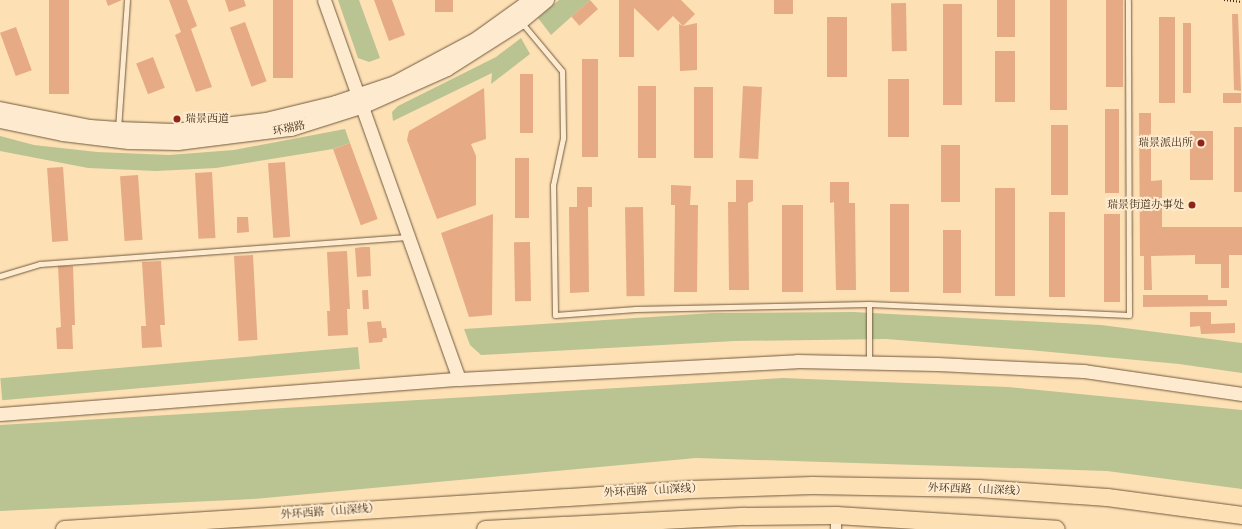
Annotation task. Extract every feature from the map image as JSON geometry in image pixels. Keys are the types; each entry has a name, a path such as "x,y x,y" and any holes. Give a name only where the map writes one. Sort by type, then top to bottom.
{"highway":[{"name":"外环西路（山深线）","path":"64,529 692,489 812,485 978,488 1107,497 1242,515"},
{"path":"485,529 745,516 836,522 1056,529"}],"main road":[{"name":"环瑞路","path":"361,101 477,39 531,0"},
{"name":"环瑞路","path":"0,121 178,143 246,137 291,129 447,69 521,22 547,0"},
{"name":"环瑞路","path":"0,109 90,127 118,136"}],"street":[{"path":"324,0 459,379"},
{"path":"0,414 459,379 797,361 1084,371 1242,394"}],"lane":[{"path":"118,136 128,0"},
{"path":"521,22 562,71 562,138 553,186 555,315 636,308 869,304 1129,315 1128,0"},
{"path":"0,276 40,264 408,237"},
{"path":"869,304 869,363"}],"path":[{"path":"1224,0 1242,2"}],"green space":[{"path":"338,0 359,0 380,58 369,62 358,58"},
{"path":"559,0 590,0 551,35 538,18"},
{"path":"521,38 530,54 491,84 492,73 393,121 392,112 398,106 496,57"},
{"path":"345,129 350,143 333,149 216,168 156,171 88,168 0,151 0,136 34,145 97,152 169,155 234,150"},
{"path":"853,312 1101,325 1242,343 1242,373 1179,364 886,339 735,341 481,355 470,345 464,329 713,313"},
{"path":"358,347 360,369 2,400 0,378"},
{"path":"783,378 1008,387 1242,410 1242,489 1107,471 696,458 253,499 0,511 0,425"}],"building":[{"path":"49,0 69,0 69,94 49,94"},
{"path":"106,0 122,0 108,6"},
{"path":"169,0 187,0 197,26 191,29 212,87 196,92 175,35 181,32"},
{"path":"225,0 244,0 246,6 229,12"},
{"path":"273,0 293,0 293,78 273,78"},
{"path":"374,0 392,0 405,35 389,41"},
{"path":"435,0 453,0 453,12 435,12"},
{"path":"590,0 598,9 579,26 571,17"},
{"path":"619,0 681,0 695,14 683,26 673,16 658,31 634,8 634,57 619,57"},
{"path":"774,0 793,0 793,14 774,14"},
{"path":"997,0 1015,0 1015,37 997,37"},
{"path":"1050,0 1067,0 1067,110 1050,110"},
{"path":"1106,0 1123,0 1123,87 1106,87"},
{"path":"891,3 906,3 907,51 892,51"},
{"path":"943,4 962,4 962,105 943,105"},
{"path":"1232,14 1238,14 1241,91 1234,90"},
{"path":"827,17 847,17 847,77 827,77"},
{"path":"1159,17 1175,17 1175,103 1159,103"},
{"path":"245,22 267,81 252,87 230,27"},
{"path":"697,23 697,70 680,71 679,24 683,26"},
{"path":"1183,23 1191,23 1191,93 1183,93"},
{"path":"16,27 32,70 16,76 0,33"},
{"path":"995,51 1015,51 1015,102 995,102"},
{"path":"153,57 165,88 148,94 136,63"},
{"path":"582,59 598,59 598,157 582,157"},
{"path":"520,74 533,74 533,133 520,133"},
{"path":"888,79 909,79 909,137 888,137"},
{"path":"638,86 656,86 656,158 638,158"},
{"path":"743,86 762,87 758,159 739,158"},
{"path":"694,87 713,87 713,158 694,158"},
{"path":"484,88 486,139 471,144 476,156 476,205 437,219 407,140 409,131"},
{"path":"1223,93 1241,93 1241,103 1223,103"},
{"path":"1105,109 1119,109 1119,193 1105,193"},
{"path":"1139,113 1151,113 1151,181 1162,180 1162,227 1242,227 1242,255 1229,255 1229,288 1221,288 1221,264 1195,264 1195,255 1151,256 1152,290 1144,290 1144,256 1140,256"},
{"path":"1051,125 1068,125 1068,195 1051,195"},
{"path":"1234,127 1242,127 1242,192 1234,192"},
{"path":"1190,131 1213,131 1213,180 1190,180"},
{"path":"350,143 378,219 361,225 333,149"},
{"path":"941,145 960,145 960,202 941,202"},
{"path":"515,158 529,158 529,218 515,218"},
{"path":"285,162 290,237 273,238 268,163"},
{"path":"63,167 68,241 52,242 47,168"},
{"path":"212,172 215,238 198,239 195,173"},
{"path":"138,175 143,240 125,241 120,176"},
{"path":"736,180 753,180 753,201 748,203 749,290 729,290 728,202 736,202"},
{"path":"830,182 849,182 849,203 855,203 856,290 836,290 834,202 830,203"},
{"path":"671,185 691,186 690,205 698,205 697,292 674,292 675,205 671,205"},
{"path":"577,187 592,187 592,207 588,207 589,292 570,293 569,207 577,207"},
{"path":"995,188 1015,188 1015,296 995,296"},
{"path":"890,204 909,204 909,292 890,292"},
{"path":"782,205 803,205 803,292 782,292"},
{"path":"625,207 643,207 645,296 627,296"},
{"path":"1049,212 1065,212 1065,297 1049,297"},
{"path":"493,214 492,315 469,317 441,233"},
{"path":"1104,214 1120,214 1120,302 1104,302"},
{"path":"237,217 248,217 249,232 237,233"},
{"path":"943,230 961,230 961,293 943,293"},
{"path":"514,242 530,242 531,301 515,301"},
{"path":"370,247 371,276 357,277 355,248"},
{"path":"347,251 350,309 347,309 348,335 328,336 327,311 330,311 327,252"},
{"path":"253,255 257,340 238,341 234,256"},
{"path":"161,261 165,325 160,325 162,347 142,348 141,326 146,326 142,262"},
{"path":"58,266 73,266 75,325 72,325 73,349 57,349 56,328 61,327"},
{"path":"362,290 368,290 369,309 363,309"},
{"path":"1143,295 1208,295 1208,300 1227,300 1227,306 1143,307"},
{"path":"1190,312 1211,312 1211,324 1235,323 1235,333 1201,334 1200,326 1190,327"},
{"path":"381,321 382,328 386,328 387,338 383,338 382,342 369,343 367,322"}],"place":[{"name":"瑞景西道","path":"177,119"},
{"name":"瑞景派出所","path":"1201,143"},
{"name":"瑞景街道办事处","path":"1192,205"}]}
